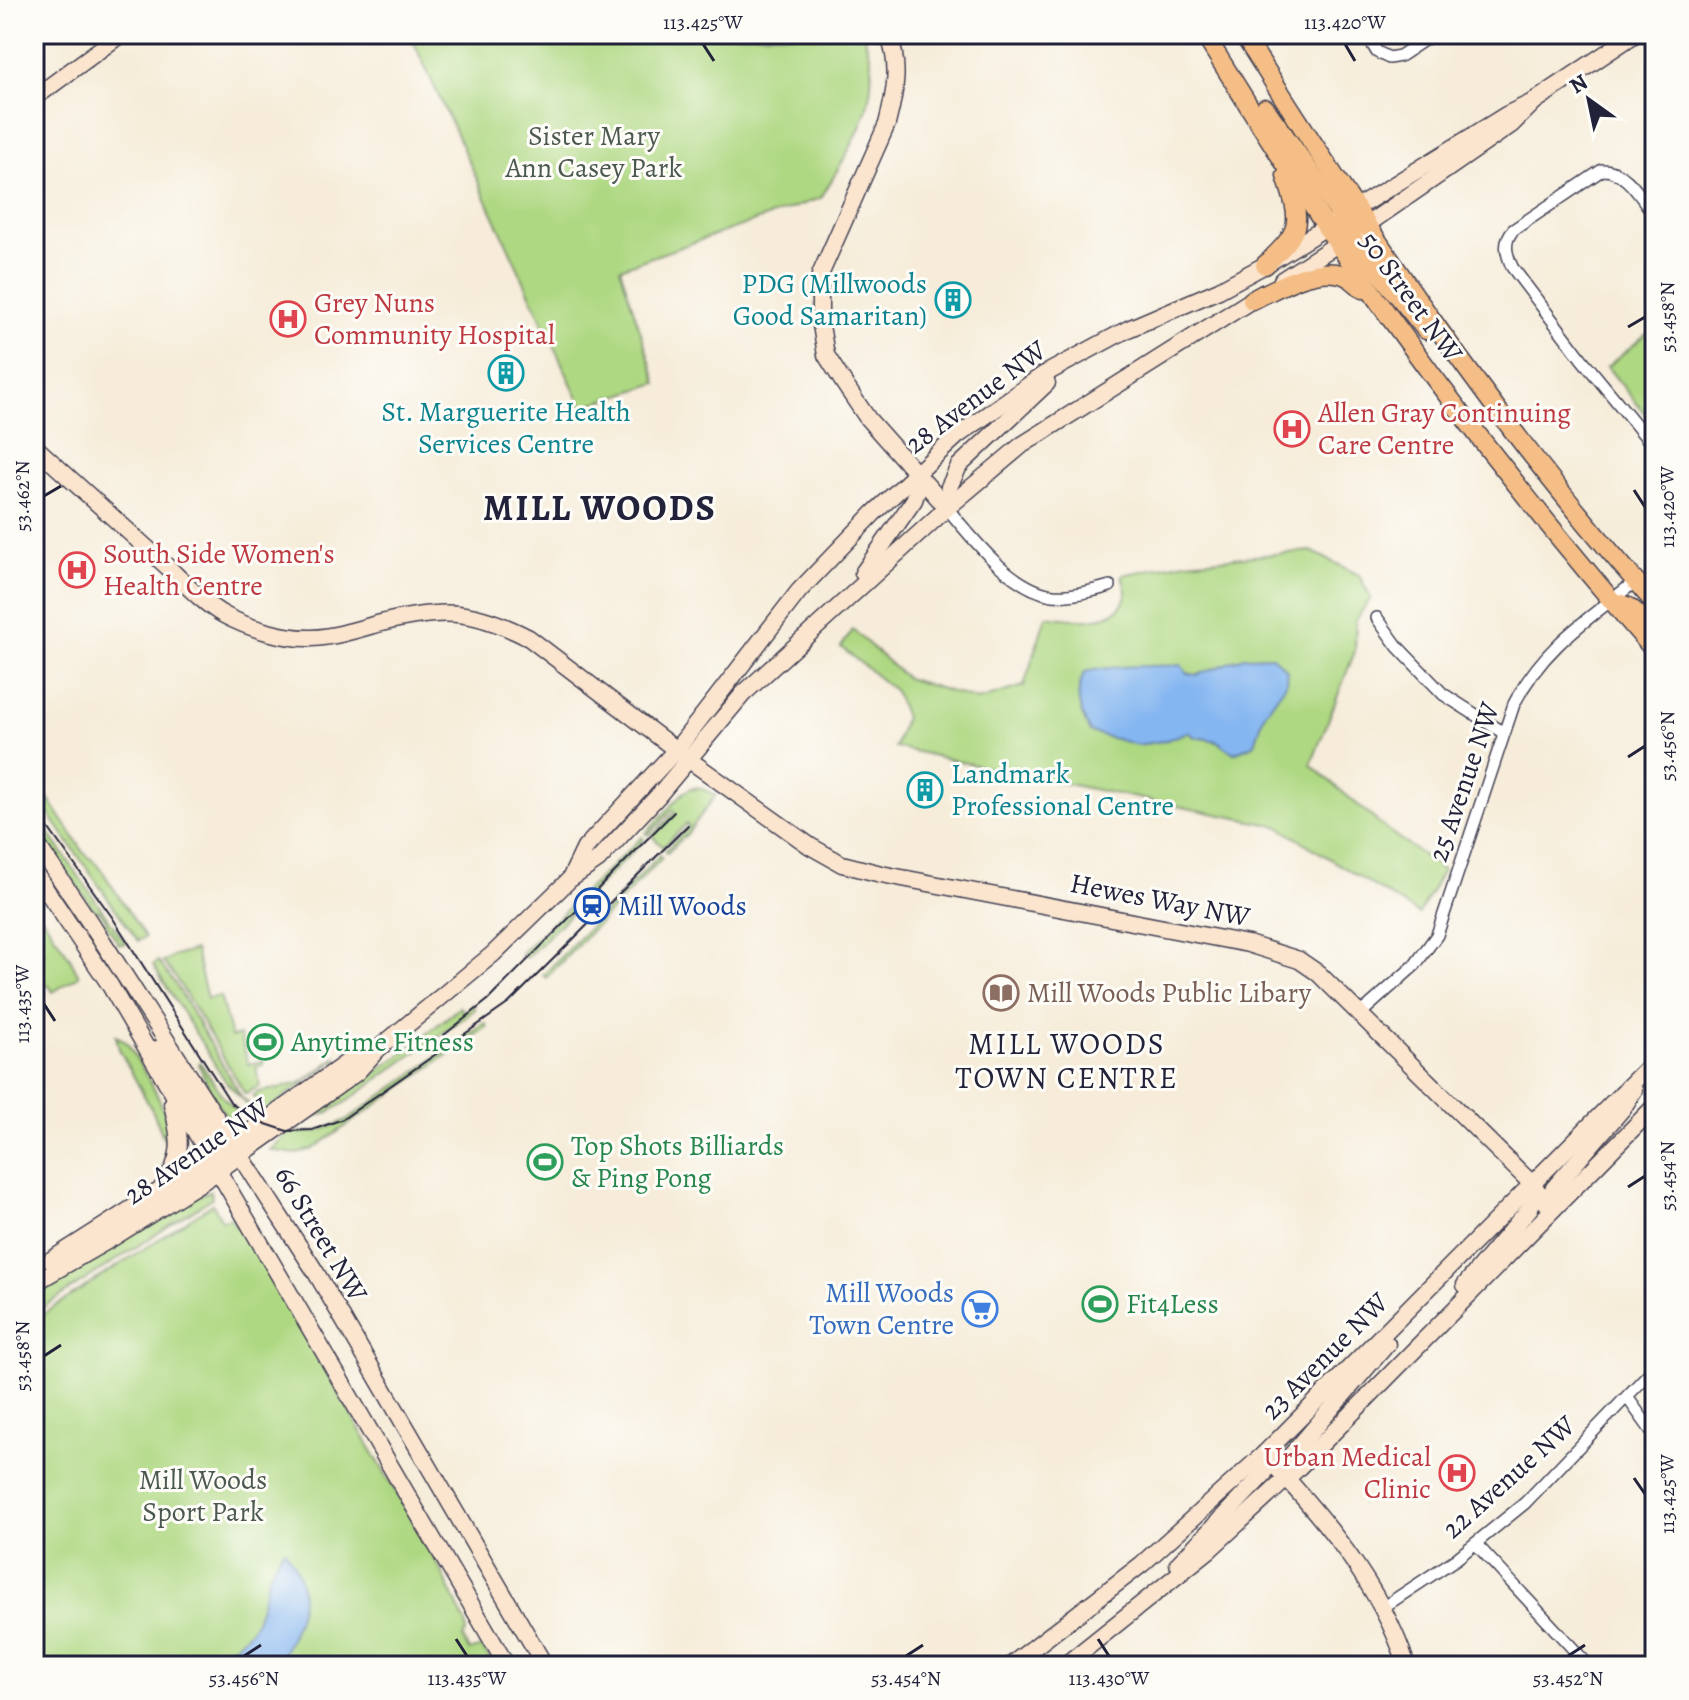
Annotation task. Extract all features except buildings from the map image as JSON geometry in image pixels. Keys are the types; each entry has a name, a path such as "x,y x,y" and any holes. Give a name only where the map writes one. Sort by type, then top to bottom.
{"main road":[{"name":"50 Street NW","path":"1243,34 1346,227 1379,302 1516,486 1655,651"},
{"name":"50 Street NW","path":"1208,40 1258,119 1655,603"},
{"path":"1208,40 1260,101 1346,227"},
{"path":"1258,119 1285,171 1294,201 1296,228 1292,240 1265,265"},
{"path":"1252,300 1292,281 1332,273 1350,278 1379,302"},
{"path":"1612,601 1629,607 1655,628"}],"street":[{"path":"34,98 121,34"},
{"path":"888,34 897,73 887,124 820,275 820,319 826,355 868,419 1000,567 1031,588 1054,595 1088,592 1110,586"},
{"path":"1366,34 1383,57 1400,56 1433,34"},
{"name":"28 Avenue NW","path":"34,1283 114,1237 227,1156 356,1073 378,1049 493,954 569,880 585,848 743,694 947,508 1022,445 1252,300 1346,227 1511,125 1535,101 1635,34"},
{"path":"1654,214 1626,180 1611,170 1592,174 1517,227 1508,238 1506,249 1512,267 1655,448"},
{"name":"28 Avenue NW","path":"682,754 799,591 830,556 957,436 1043,375 1074,357 1346,227"},
{"path":"947,508 949,487 959,466 1074,357"},
{"name":"Hewes Way NW","path":"34,446 223,614 271,632 311,638 425,614 462,613 495,621 529,638 789,832 842,864 881,874 1153,924 1259,947 1299,960 1333,986 1532,1184 1552,1210"},
{"path":"842,604 914,500 919,486 918,472"},
{"name":"25 Avenue NW","path":"1360,1014 1415,965 1437,935 1504,733 1527,678 1544,657 1636,581"},
{"path":"1377,618 1398,647 1443,694 1504,733"},
{"name":"66 Street NW","path":"34,840 227,1156 507,1666"},
{"name":"66 Street NW","path":"34,872 88,951 167,1087 227,1156 315,1271 545,1666"},
{"path":"137,1032 153,1044 227,1156"},
{"path":"1552,1210 1550,1195 1554,1188 1623,1108 1653,1062"},
{"name":"23 Avenue NW","path":"1010,1666 1142,1564 1264,1454 1653,1062"},
{"path":"159,1193 180,1151 180,1136 167,1087"},
{"name":"23 Avenue NW","path":"1064,1666 1209,1550 1286,1478 1655,1106"},
{"name":"28 Avenue NW","path":"34,1271 159,1193 227,1156"},
{"path":"1434,1328 1471,1277 1530,1208 1535,1195 1532,1184"},
{"path":"1286,1478 1287,1460 1385,1347 1417,1300"},
{"name":"22 Avenue NW","path":"1382,1608 1476,1544 1552,1476 1655,1367"},
{"path":"1627,1397 1655,1436"},
{"path":"1264,1454 1342,1549 1382,1608 1398,1639 1407,1666"},
{"path":"1147,1601 1264,1474 1267,1463 1264,1454"},
{"path":"1476,1544 1589,1666"}],"green space":[{"name":"Sister Mary Ann Casey Park","path":"410,34 863,34 870,56 869,101 849,151 821,198 620,268 657,383 582,407"},
{"path":"1655,327 1655,426 1607,367"},
{"path":"1311,551 1359,575 1371,598 1356,620 1355,651 1311,765 1386,829 1443,870 1419,914 1277,826 895,747 905,717 895,691 841,647 853,630 906,678 978,700 1024,686 1046,616 1092,618 1114,612 1122,605 1126,594 1122,575 1186,562"},
{"path":"34,777 85,854 99,866 145,937 138,941 34,793"},
{"path":"693,787 716,795 687,834 667,853 665,851 689,826 686,824 663,847 652,836 675,813 673,810 648,835 646,833 683,793"},
{"path":"34,812 126,944 119,944 99,910 96,912 34,825"},
{"path":"642,837 644,840 526,958 521,953"},
{"path":"660,855 662,858 546,978 543,975"},
{"path":"34,905 79,976 53,992 48,984 34,993 34,978 44,971 37,959 44,955 40,949 34,953"},
{"path":"195,950 207,999 220,996 231,1037 240,1035 248,1064 263,1059 264,1065 256,1067 260,1086 245,1094 176,978 163,962"},
{"path":"158,961 176,985 249,1106 226,1082 153,965"},
{"path":"472,1005 475,1009 465,1017 346,1102 307,1119 398,1057 460,1007 464,1012"},
{"path":"485,1023 487,1027 313,1149 296,1154 270,1150 288,1133 316,1132 347,1120"},
{"path":"116,1036 129,1046 156,1093 166,1117 172,1146 165,1141 119,1049"},
{"path":"337,1057 262,1113 254,1110 259,1102 253,1096 256,1093 301,1083"},
{"path":"200,1062 223,1097 237,1111 234,1115 237,1123 219,1106"},
{"path":"211,1191 212,1198 34,1313 34,1298 51,1287 48,1281 198,1195"},
{"name":"Mill Woods Sport Park","path":"213,1204 222,1221 231,1217 236,1227 240,1225 244,1230 440,1568 466,1624 463,1638 469,1651 482,1647 494,1666 34,1666 34,1320"}],"water":[{"path":"1272,656 1287,670 1286,684 1264,715 1255,744 1234,753 1217,741 1195,737 1188,732 1164,741 1137,745 1090,732 1080,709 1078,695 1085,672 1119,667 1181,665 1187,673 1197,675 1244,657"},
{"path":"284,1549 300,1577 302,1591 298,1617 280,1661 268,1666 180,1666 216,1655 247,1634 259,1612 271,1572"}],"tram line":[{"path":"34,808 112,917 231,1103 254,1120 287,1131 312,1130 343,1119 509,1003 688,825"},
{"path":"444,1035 488,1000 674,812"}],"place":[{"name":"PDG (Millwoods Good Samaritan)","path":"953,300"},
{"name":"Grey Nuns Community Hospital","path":"288,319"},
{"name":"St. Marguerite Health Services Centre","path":"506,373"},
{"name":"Allen Gray Continuing Care Centre","path":"1292,429"},
{"name":"South Side Women's Health Centre","path":"77,570"},
{"name":"Landmark Professional Centre","path":"925,790"},
{"name":"Mill Woods","path":"592,906"},
{"name":"Mill Woods Public Libary","path":"1001,993"},
{"name":"Anytime Fitness","path":"265,1042"},
{"name":"Top Shots Billiards & Ping Pong","path":"545,1162"},
{"name":"Fit4Less","path":"1100,1304"},
{"name":"Mill Woods Town Centre","path":"980,1309"},
{"name":"Urban Medical Clinic","path":"1457,1473"}],"district":[{"name":"MILL WOODS","path":"600,507"},
{"name":"MILL WOODS TOWN CENTRE","path":"1067,1061"}]}
